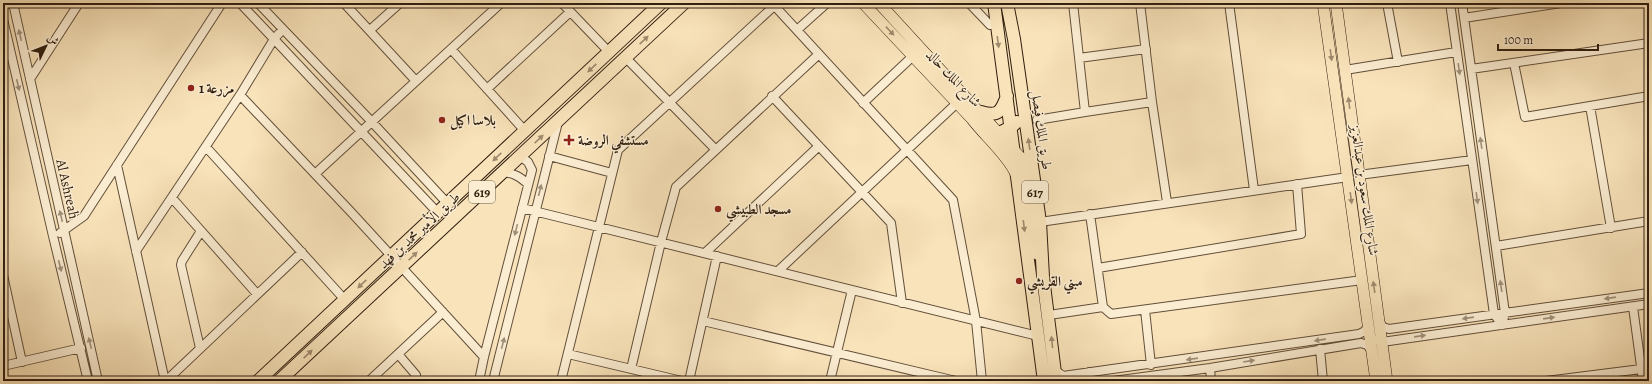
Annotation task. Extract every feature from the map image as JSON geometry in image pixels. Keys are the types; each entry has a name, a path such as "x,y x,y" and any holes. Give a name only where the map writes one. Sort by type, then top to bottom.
{"highway":[{"name":"طريق الأمير محمد بن فهد","path":"258,381 662,3"},
{"name":"طريق الأمير محمد بن فهد","path":"279,381 684,3"},
{"name":"617","path":"994,3 1044,381"},
{"path":"999,132 1011,127 1016,122 1018,115 1008,44 1006,3"},
{"name":"طريق الملك فيصل","path":"1006,3 1014,39 1040,222 1043,277 1056,376"},
{"path":"980,112 992,114 998,113 1007,96"}],"main road":[{"name":"شارع الملك خالد","path":"863,3 960,106 1012,166 1018,179"},
{"name":"شارع الملك خالد","path":"879,3 999,132 1021,158 1025,168 1036,250 1043,277"},
{"name":"شارع الملك سعود بن عبدالعزيز","path":"1323,3 1353,176 1374,323 1372,350 1376,381"},
{"path":"1331,3 1335,31 1342,51"},
{"name":"شارع الملك سعود بن عبدالعزيز","path":"1336,3 1345,70 1363,285 1374,323 1382,342 1387,381"},
{"path":"960,106 975,118 988,132 993,134 999,132"}],"street":[{"name":"Al Ashreah","path":"13,3 98,381"},
{"path":"30,79 79,3"},
{"path":"53,236 64,232 84,216 222,3"},
{"path":"240,3 438,213"},
{"path":"258,3 372,121 448,204"},
{"path":"344,3 416,81"},
{"path":"370,30 400,3"},
{"path":"315,174 500,3"},
{"path":"562,3 609,52"},
{"path":"797,30 826,3"},
{"path":"969,3 990,25 996,24"},
{"path":"1073,3 1085,112"},
{"path":"1140,3 1152,102 1167,202"},
{"path":"1229,3 1254,190"},
{"path":"1387,3 1398,62"},
{"path":"1450,3 1494,314 1502,324"},
{"path":"1462,3 1505,313 1502,324"},
{"path":"1464,18 1515,6 1561,3"},
{"path":"561,381 618,150 773,4 952,200 976,321 982,381"},
{"path":"487,89 570,12"},
{"path":"3,19 88,381"},
{"path":"136,251 240,95 274,39 283,29"},
{"path":"1471,69 1649,43"},
{"path":"451,49 525,131"},
{"path":"1079,58 1146,49"},
{"path":"1345,70 1456,52"},
{"path":"631,369 661,242 676,187 818,54"},
{"path":"863,102 913,56"},
{"path":"625,57 715,149"},
{"path":"1514,62 1525,117 1649,96"},
{"path":"240,95 484,357"},
{"path":"772,96 891,223 902,303"},
{"path":"1037,120 1152,102"},
{"path":"778,271 907,151 960,106"},
{"path":"1590,106 1611,228"},
{"path":"493,381 558,121"},
{"path":"706,253 819,146"},
{"path":"206,147 345,300"},
{"path":"479,381 532,170 528,162 520,156"},
{"path":"549,156 612,173"},
{"path":"1040,222 1167,202 1472,160"},
{"path":"117,165 165,381"},
{"path":"503,172 512,173 520,177 528,184"},
{"path":"1098,268 1301,234 1297,184"},
{"path":"172,198 257,294"},
{"path":"522,208 1038,336"},
{"path":"1090,214 1103,306 1111,314 1363,285 1371,307 1375,338 1382,342 1649,304"},
{"path":"1496,246 1649,221"},
{"path":"200,348 182,261 201,231"},
{"path":"165,381 302,252"},
{"path":"689,381 717,256"},
{"path":"3,275 22,362"},
{"path":"830,381 852,290"},
{"path":"1056,376 1151,365 1362,333 1374,323 1389,329 1649,293"},
{"path":"1049,315 1103,306"},
{"path":"1633,307 1643,381"},
{"path":"1145,310 1151,365"},
{"path":"369,381 443,312"},
{"path":"703,322 956,381"},
{"path":"1344,336 1344,346"},
{"path":"1114,381 1210,368 1344,346 1364,344 1372,350"},
{"path":"3,366 81,348"},
{"path":"1320,350 1323,381"},
{"path":"398,354 416,374 414,381"},
{"path":"568,354 682,381"},
{"path":"1210,368 1212,381"},
{"path":"1546,381 1577,379 1641,369"},
{"path":"1089,372 1090,381"}],"place":[{"name":"مزرعة 1","path":"191,88"},
{"name":"بلاسا اكيل","path":"442,120"},
{"name":"مستشفي الروضة","path":"569,140"},
{"name":"مسجد الطبيشي","path":"718,209"},
{"name":"مبني القريشي","path":"1019,281"}]}
